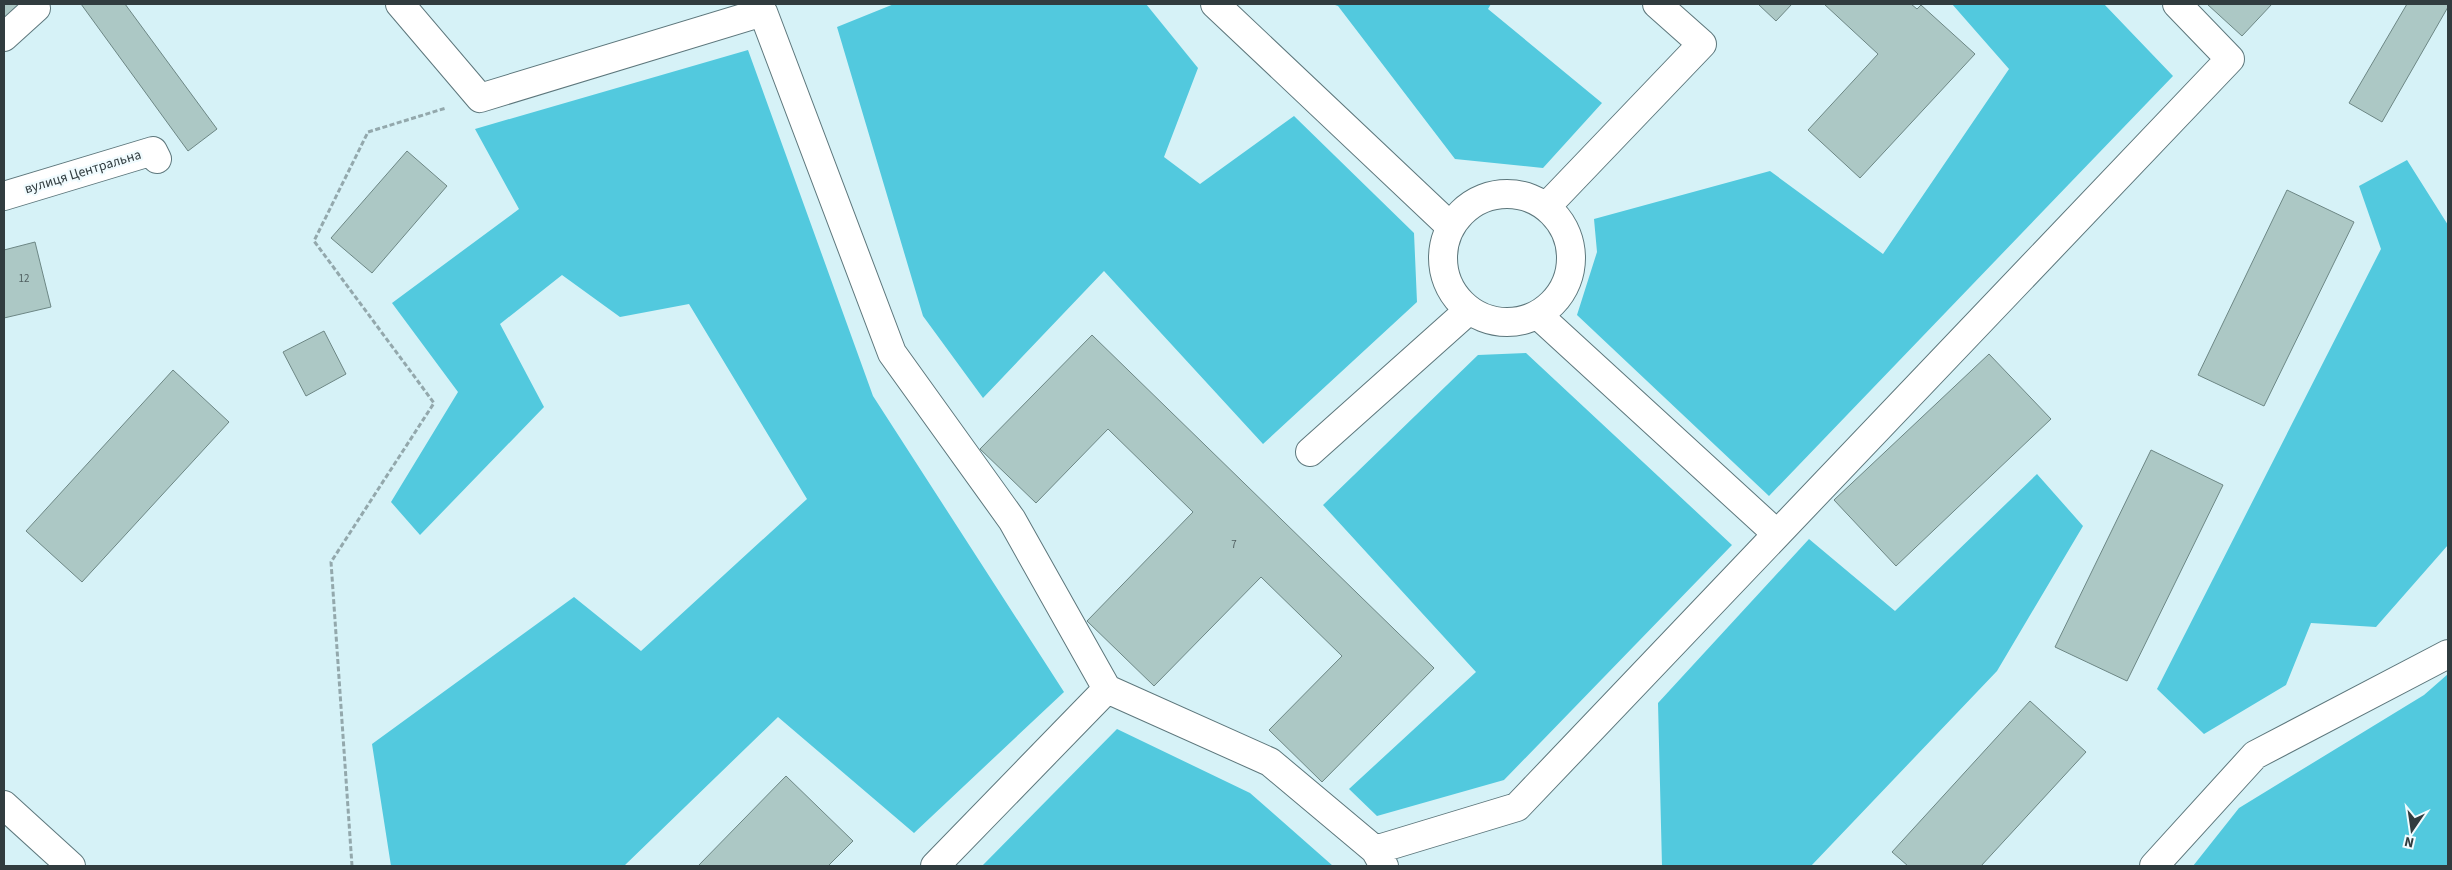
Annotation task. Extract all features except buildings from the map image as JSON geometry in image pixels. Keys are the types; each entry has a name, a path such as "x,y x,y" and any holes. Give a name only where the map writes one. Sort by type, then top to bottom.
{"street":[{"path":"400,4 480,98 774,8 892,353 1012,520 1107,689 1270,762 1380,858 1517,807 2230,59 2177,4"},
{"path":"1215,4 1451,227"},
{"path":"1546,207 1702,44 1658,4"},
{"path":"4,37 36,8"},
{"name":"вулиця Центральна","path":"4,196 153,151 157,159"},
{"path":"1512,194 1530,197 1546,207 1559,219 1568,236 1572,254 1571,272 1564,289 1553,304 1538,314 1521,321 1503,323 1485,318 1469,310 1456,297 1447,281 1443,263 1444,244 1451,227 1462,212 1476,201 1494,195 1512,194"},
{"path":"1310,452 1469,310"},
{"path":"1538,314 1777,534"},
{"path":"2154,866 2255,755 2448,654"},
{"path":"935,866 1107,689"},
{"path":"4,805 71,866"}],"path":[{"path":"352,866 331,562 434,403 314,241 368,132 480,98"}],"shaded area":[{"path":"894,4 1146,4 1198,68 1164,157 1200,184 1294,116 1414,233 1417,302 1263,444 1104,271 983,398 923,316 837,27"},
{"path":"1332,4 1491,4 1488,9 1602,103 1543,168 1455,159 1338,6"},
{"path":"1952,4 2104,4 2173,76 1769,496 1577,315 1597,252 1594,219 1770,171 1883,254 2009,69"},
{"path":"748,50 873,396 1064,692 914,833 778,717 624,866 391,866 372,744 574,597 641,651 807,499 689,304 620,317 562,275 500,324 544,407 420,535 391,502 458,392 392,303 519,209 475,129"},
{"path":"2407,160 2448,225 2448,545 2376,627 2311,623 2286,685 2204,734 2157,689 2381,249 2359,186"},
{"path":"1526,353 1732,545 1504,780 1377,816 1349,789 1476,672 1323,505 1478,355"},
{"path":"2037,474 2083,526 1997,671 1811,866 1662,866 1658,703 1809,539 1895,611"},
{"path":"2448,674 2448,866 2193,866 2239,808 2424,695"},
{"path":"1117,729 1250,793 1333,866 982,866"}]}
